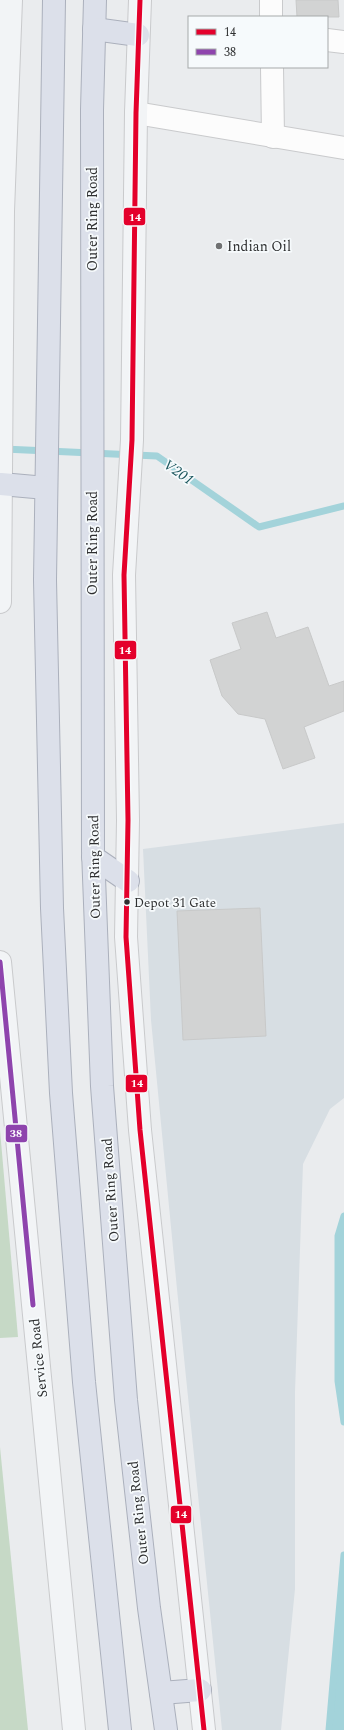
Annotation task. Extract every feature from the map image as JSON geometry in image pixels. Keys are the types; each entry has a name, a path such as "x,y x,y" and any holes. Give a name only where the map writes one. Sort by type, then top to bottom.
{"highway":[{"path":"54,0 45,588 52,908 61,1093 84,1382 120,1730"},
{"name":"Outer Ring Road","path":"95,0 92,110 91,468 93,857 102,1086 126,1400 148,1608 166,1730"},
{"path":"94,29 138,35"},
{"path":"1,474 46,488"},
{"path":"93,857 128,881"},
{"path":"161,1693 200,1690"}],"street":[{"path":"0,602 2,211 11,0"},
{"path":"140,0 136,114 132,440 129,469 124,575 128,881 126,937 140,1130 204,1730"},
{"path":"271,0 271,16"},
{"path":"328,40 344,42"},
{"path":"272,68 273,137"},
{"path":"136,114 344,148"},
{"name":"Service Road","path":"0,962 74,1730"}],"shaded area":[{"path":"344,823 344,1098 330,1109 303,1164 295,1392 295,1589 281,1730 222,1730 151,1020 143,849"}],"green space":[{"path":"0,1130 18,1337 0,1338"},
{"path":"0,1447 28,1730 0,1730"}],"water":[{"path":"344,1216 344,1422 338,1381 338,1236"},
{"path":"344,1555 344,1730 329,1730"}],"building":[{"path":"296,0 338,0 339,17 297,16"},
{"path":"267,612 276,638 308,627 329,686 344,681 344,711 304,727 315,758 283,769 265,719 238,714 222,696 210,660 241,649 232,623"},
{"path":"260,908 266,1036 183,1040 177,911"}],"waterway":[{"name":"V201","path":"4,449 157,456 259,527 344,506"},
{"path":"344,1216 338,1236 338,1381 344,1422"},
{"path":"329,1730 344,1555"}],"transit line":[{"name":"14","path":"140,0 136,113 132,440 124,575 128,820 126,937 140,1130 204,1730"},
{"name":"38","path":"0,962 33,1305"}],"place":[{"name":"Indian Oil","path":"219,246"},
{"name":"Depot 31 Gate","path":"127,902"}]}
